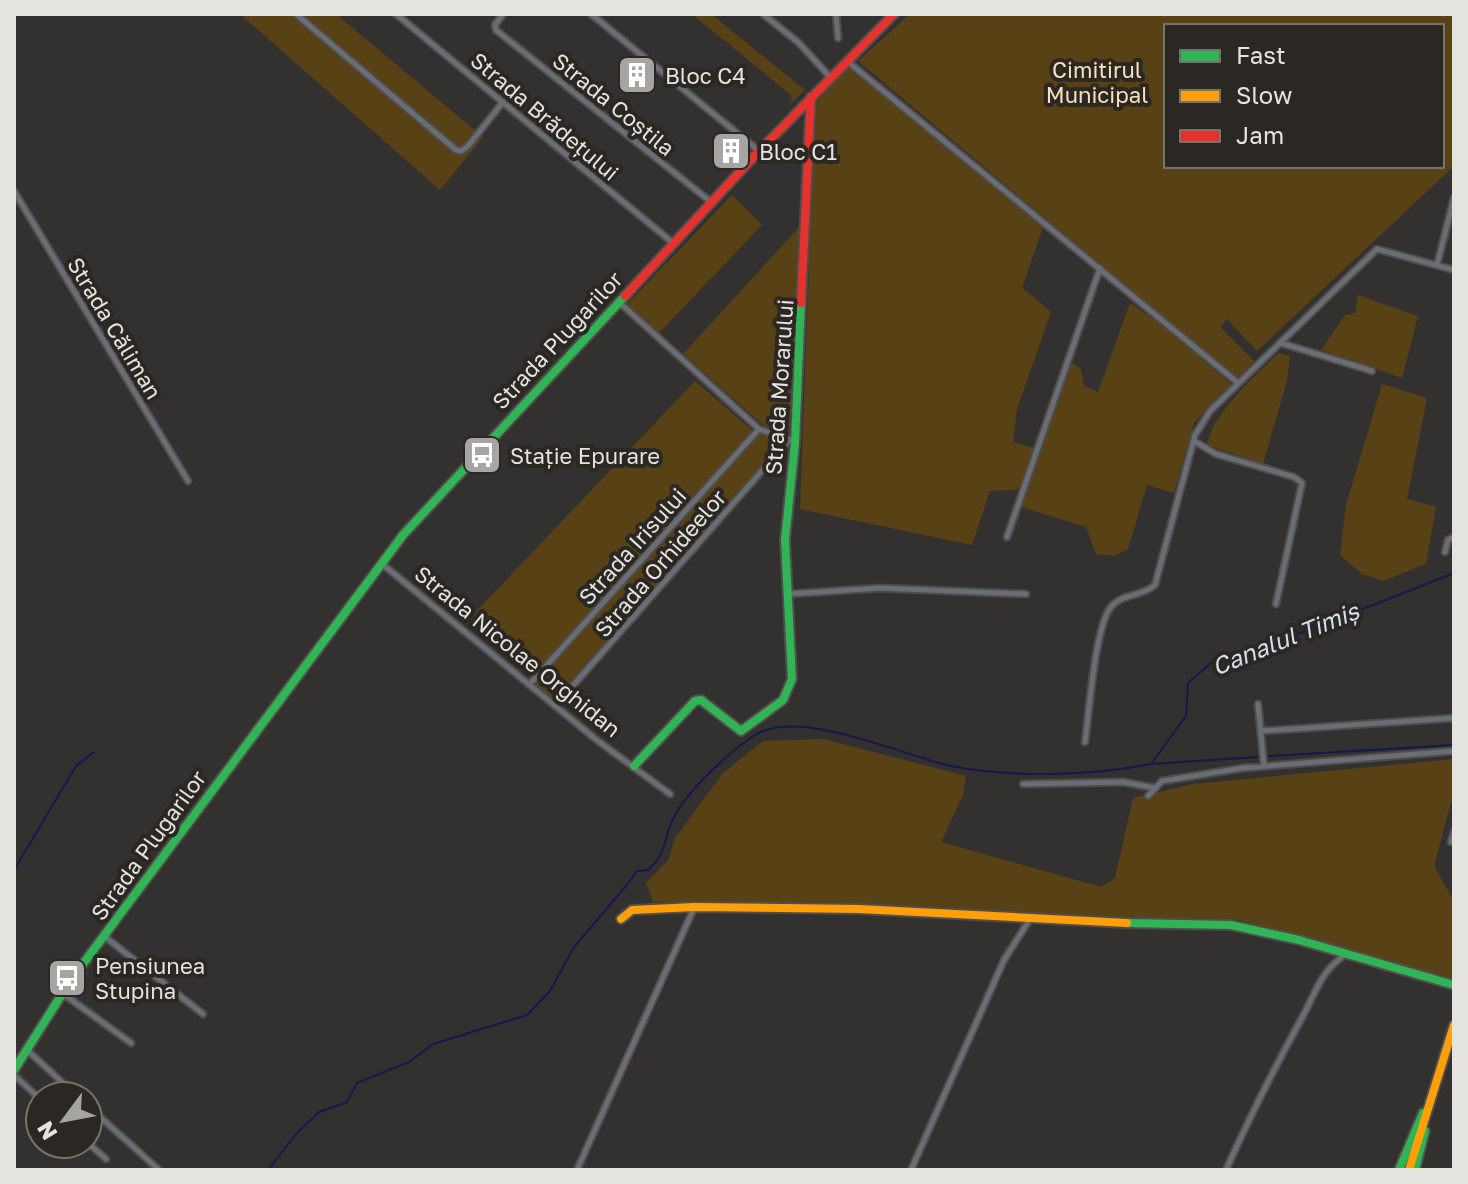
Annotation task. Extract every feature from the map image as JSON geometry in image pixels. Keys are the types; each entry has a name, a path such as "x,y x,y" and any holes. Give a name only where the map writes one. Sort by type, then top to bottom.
{"street":[{"path":"296,14 456,150 461,151 468,146 503,102"},
{"name":"Strada Brădețului","path":"396,14 673,243"},
{"name":"Strada Coștila","path":"503,14 495,25 496,30 712,202"},
{"path":"591,14 759,151"},
{"path":"763,14 799,43 830,77"},
{"path":"836,14 838,38"},
{"name":"Strada Plugarilor","path":"14,1073 62,993 381,563 460,470 892,14"},
{"path":"846,60 1100,268 1229,379 1238,382"},
{"name":"Strada Morarului","path":"634,766 691,703 701,700 741,731 783,700 792,679 785,540 811,97"},
{"name":"Strada Căliman","path":"14,191 188,481"},
{"path":"1437,265 1454,198"},
{"path":"1085,742 1105,617 1119,600 1144,593 1155,585 1194,441 1210,411 1377,249 1454,270"},
{"path":"1007,537 1100,268"},
{"path":"619,302 759,429 792,442"},
{"path":"1280,343 1372,371"},
{"name":"Strada Irisului","path":"529,685 759,429"},
{"path":"1194,441 1209,451 1294,477 1302,483 1276,604"},
{"name":"Strada Orhideelor","path":"555,706 792,442"},
{"path":"1445,552 1448,540 1454,537"},
{"name":"Strada Nicolae Orghidan","path":"381,563 555,706 670,794"},
{"path":"788,594 880,588 1026,594"},
{"path":"1258,704 1264,766"},
{"path":"1261,731 1454,718"},
{"path":"1148,796 1162,781 1264,766 1454,751"},
{"path":"1023,784 1123,782 1156,788"},
{"path":"1451,842 1454,832"},
{"path":"577,1170 694,907"},
{"path":"621,919 637,909 694,907 859,909 1030,919 1231,925 1454,985"},
{"path":"911,1170 1004,960 1030,919"},
{"path":"104,936 203,1014"},
{"path":"1226,1170 1274,1065 1318,982 1330,965 1346,954"},
{"path":"62,993 131,1043"},
{"path":"1409,1170 1454,1025"},
{"path":"27,1050 60,1080"},
{"path":"1399,1170 1433,1093"},
{"path":"1415,1170 1433,1093"},
{"path":"104,1120 159,1170"}],"green space":[{"path":"240,14 336,14 483,137 440,190"},
{"path":"692,14 711,14 805,90 790,104 792,96"},
{"name":"Cimitirul Municipal","path":"910,14 1454,14 1454,166 1257,351 1227,319 1220,327 1254,361 1237,379 858,61"},
{"path":"848,67 1043,227 1022,288 1051,312 1017,409 1013,442 1037,449 1070,362 1081,369 1084,386 1098,392 1130,303 1158,322 1231,384 1194,423 1174,493 1147,485 1128,549 1115,556 1096,554 1086,527 1018,506 1023,485 1015,490 990,491 972,545 800,509 815,104"},
{"path":"732,195 762,225 658,334 627,304"},
{"path":"802,224 789,435 763,425 683,354"},
{"path":"1358,295 1418,316 1402,378 1321,350 1345,315 1355,313"},
{"path":"1279,353 1290,356 1287,381 1263,464 1207,445 1226,408"},
{"path":"695,381 753,431 785,441 555,700 534,684 538,669 473,615"},
{"path":"1382,384 1427,398 1407,499 1436,507 1426,564 1383,581 1362,574 1340,555 1346,505"},
{"path":"823,739 966,776 963,795 941,842 1101,887 1115,878 1133,798 1193,784 1454,759 1454,791 1434,866 1454,901 1454,981 1238,920 1032,916 860,905 653,902 646,883 669,859 675,838 723,773 763,741"}],"waterway":[{"name":"Canalul Timiș","path":"268,1170 296,1134 319,1112 347,1102 357,1083 409,1062 433,1044 527,1015 550,991 574,947 637,871 648,870 655,863 680,806 722,761 755,735 774,728 824,730 951,766 1025,774 1103,771 1151,764 1186,716 1188,683 1211,663 1315,628 1454,573"},
{"path":"1269,756 1454,745"},
{"path":"14,870 76,766 94,752"},
{"path":"1151,764 1257,757"}],"traffic: fast":[{"path":"14,1070 71,980 403,535 625,296"},
{"path":"634,766 695,701 701,700 741,731 783,700 792,679 785,540 795,443 801,303"},
{"path":"1127,923 1231,925 1299,940 1454,985"},
{"path":"1399,1170 1423,1113"},
{"path":"1415,1170 1425,1131"}],"traffic: slow":[{"path":"621,919 632,910 694,907 859,909 1127,923"},
{"path":"1409,1170 1454,1025"}],"traffic: jam":[{"path":"625,296 759,151 894,14"},
{"path":"801,303 811,97"}],"place":[{"name":"Bloc C4","path":"637,75"},
{"name":"Bloc C1","path":"731,151"},
{"name":"Stație Epurare","path":"482,455"},
{"name":"Pensiunea Stupina","path":"67,978"}]}
